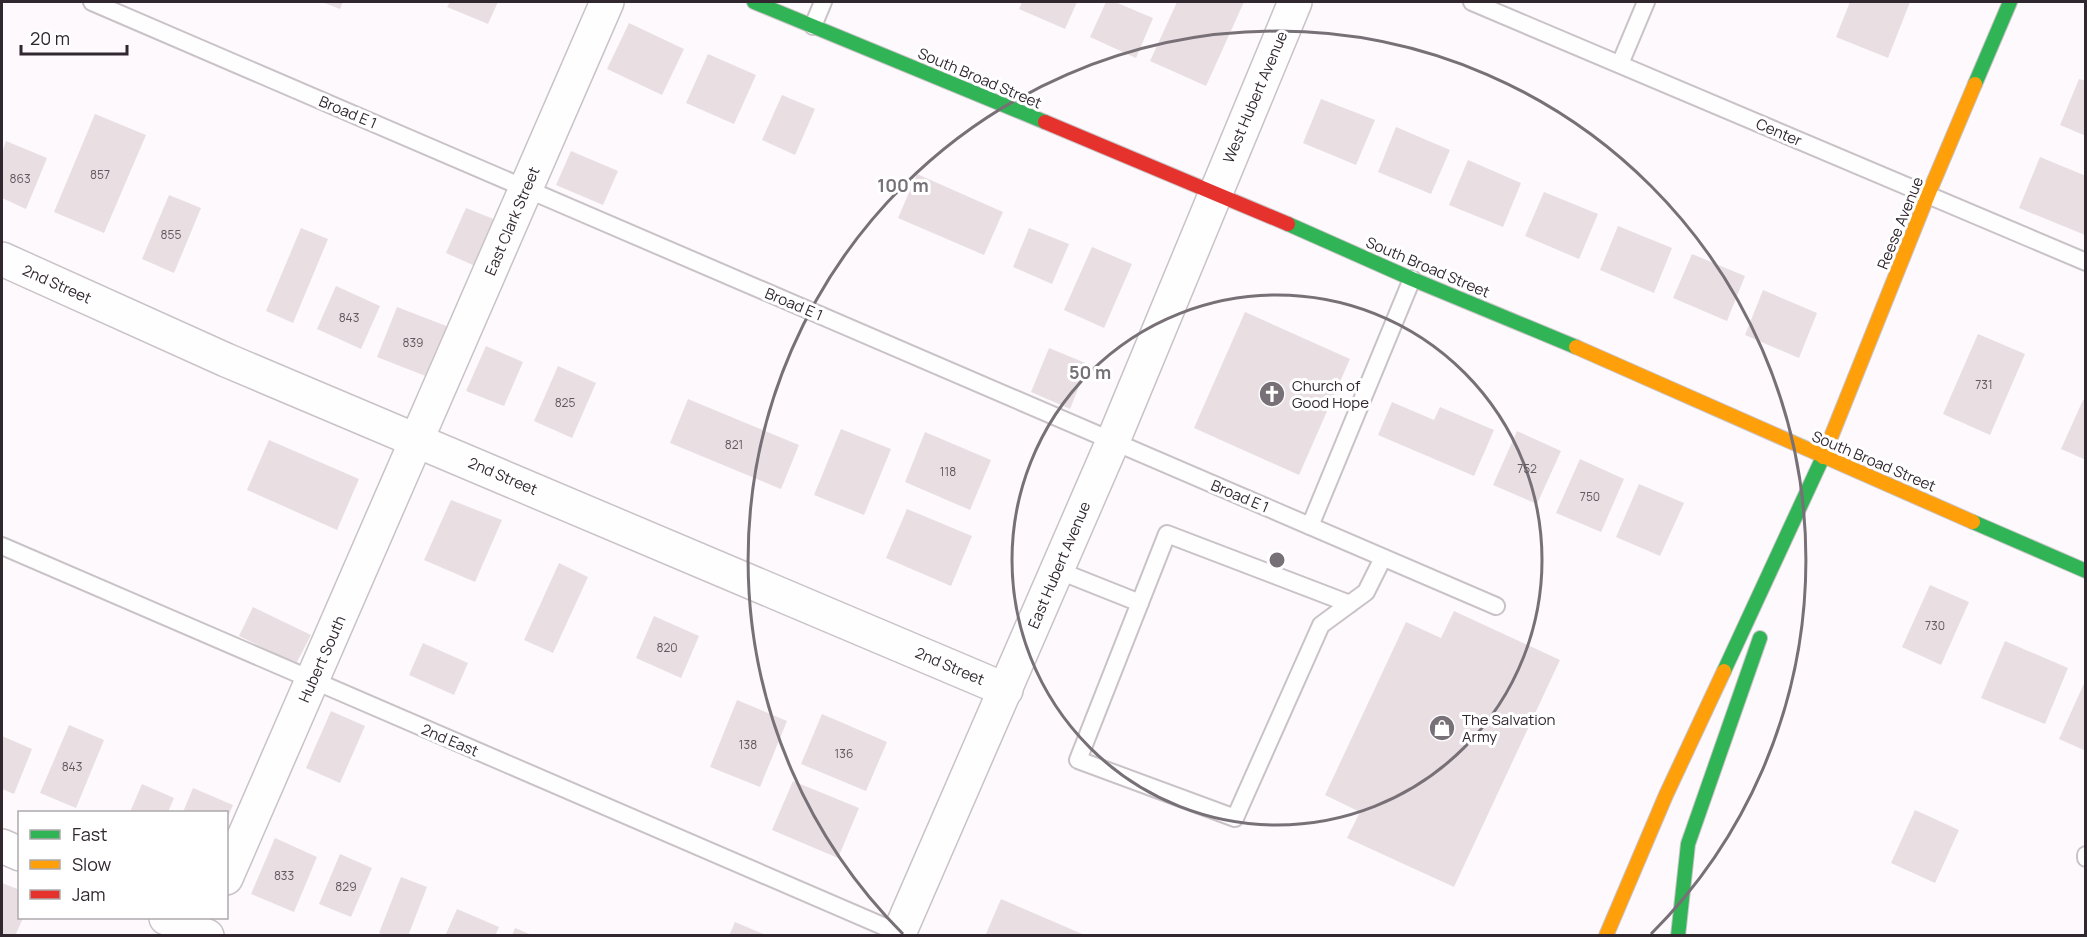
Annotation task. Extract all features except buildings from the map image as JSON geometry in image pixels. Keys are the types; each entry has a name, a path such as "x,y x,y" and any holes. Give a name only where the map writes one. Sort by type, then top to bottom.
{"main road":[{"name":"South Broad Street","path":"754,2 1215,193 1571,345 2085,571"},
{"name":"Reese Avenue","path":"1823,457 1928,195 2010,2"},
{"path":"1776,590 1823,457"},
{"path":"1606,936 1666,795 1823,457"},
{"path":"1678,936 1688,844 1765,623"}],"street":[{"name":"East Clark Street","path":"417,440 607,2"},
{"name":"West Hubert Avenue","path":"1215,193 1296,2"},
{"name":"East Hubert Avenue","path":"899,934 1058,570 1215,193"},
{"name":"2nd Street","path":"2,259 226,360 1006,690"},
{"name":"Hubert South","path":"228,873 417,440"},
{"path":"2,846 18,853"},
{"path":"169,919 205,930"}],"lane":[{"name":"Broad E 1","path":"92,2 1496,606"},
{"path":"813,26 823,2"},
{"name":"Center","path":"1472,2 2085,262"},
{"path":"1620,64 1646,2"},
{"path":"1310,526 1412,279"},
{"path":"1350,604 1167,534 1078,760 1235,818 1321,625 1350,604 1366,592 1383,558"},
{"name":"2nd East","path":"2,546 899,934"},
{"path":"1058,570 1140,603"}],"traffic: fast":[{"path":"754,2 1045,122"},
{"path":"1975,84 2010,2"},
{"path":"1288,224 1412,279 1576,347"},
{"path":"1724,671 1823,457"},
{"path":"1973,522 2086,571"},
{"path":"1678,936 1688,844 1760,638"}],"traffic: slow":[{"path":"1823,457 1975,84"},
{"path":"1576,347 1973,522"},
{"path":"1606,936 1666,795 1724,671"}],"traffic: jam":[{"path":"1045,122 1288,224"}],"place":[{"name":"Church of Good Hope","path":"1272,394"},
{"name":"The Salvation Army","path":"1442,728"}]}
